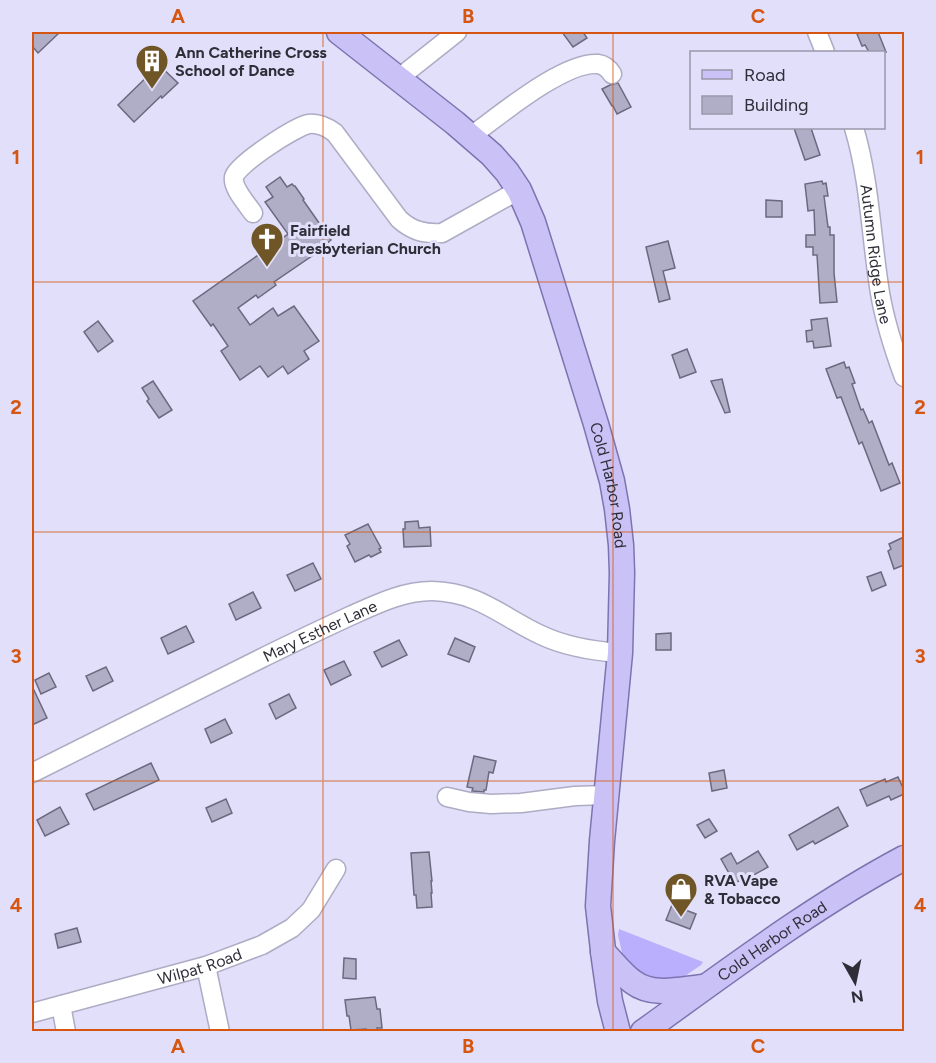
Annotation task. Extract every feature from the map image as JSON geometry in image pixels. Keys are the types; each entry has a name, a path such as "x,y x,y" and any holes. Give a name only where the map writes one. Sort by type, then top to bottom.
{"main road":[{"name":"Cold Harbor Road","path":"339,32 492,154 519,190 533,222 612,481 621,545 620,653 598,906 610,1001 618,1032"},
{"name":"Cold Harbor Road","path":"643,1032 831,901 904,858"},
{"path":"603,952 632,982 647,989 668,991 707,986"}],"street":[{"path":"399,78 457,32"},
{"path":"817,32 825,51"},
{"path":"471,136 539,88 571,70 599,64 607,67 612,74"},
{"path":"253,213 234,185 235,172 278,140 310,124 320,124 335,133 399,219 408,227 419,232 430,234 442,232 519,190"},
{"name":"Autumn Ridge Lane","path":"854,129 862,156 880,294 887,327 904,377"},
{"name":"Mary Esther Lane","path":"32,773 321,629 390,598 413,593 432,591 475,599 550,639 596,651 620,653"},
{"path":"447,797 491,804 607,795"},
{"name":"Wilpat Road","path":"32,1012 206,966 262,945 292,928 311,910 336,869"},
{"path":"206,966 220,1032"},
{"path":"61,1005 66,1032"}],"shaded area":[{"path":"619,929 703,962 679,980 649,983 623,957 618,935"}],"building":[{"path":"32,32 60,32 38,53 32,46"},
{"path":"562,32 583,32 587,38 573,47"},
{"path":"878,32 886,52 868,51 865,45 862,46 857,34"},
{"name":"Ann Catherine Cross School of Dance","path":"159,65 178,83 134,122 118,105"},
{"path":"618,83 631,107 617,114 602,89"},
{"path":"794,129 811,129 820,155 805,160"},
{"name":"Fairfield Presbyterian Church","path":"280,177 287,187 292,184 295,186 331,240 274,282 276,285 258,298 256,295 238,308 250,325 273,308 278,316 294,306 319,341 304,351 309,359 288,374 283,366 268,377 260,366 240,380 221,351 228,346 193,301 288,234 265,202 273,197 266,187"},
{"path":"822,181 823,184 826,183 828,196 824,196 828,227 830,227 830,235 834,235 837,302 820,303 817,255 813,255 813,247 806,247 806,235 815,235 814,210 808,211 805,184"},
{"path":"766,200 782,201 782,217 766,217"},
{"path":"668,241 675,268 663,271 670,299 659,302 646,247"},
{"path":"827,318 831,346 814,348 813,341 807,342 806,331 812,330 811,320"},
{"path":"98,321 113,341 98,352 84,332"},
{"path":"687,349 696,372 680,378 672,355"},
{"path":"844,362 846,368 849,367 855,383 852,384 861,410 863,409 869,423 872,421 889,465 892,463 900,483 881,491 862,442 859,444 841,397 837,398 826,369"},
{"path":"722,379 730,412 725,413 711,381"},
{"path":"153,381 172,410 159,418 147,401 149,399 142,388"},
{"path":"418,521 419,528 430,527 431,546 404,547 405,522"},
{"path":"368,524 381,552 355,562 347,546 350,544 345,535"},
{"path":"904,537 904,565 894,569 888,551 891,549 889,544"},
{"path":"313,563 321,579 295,591 287,575"},
{"path":"881,572 886,585 872,591 867,577"},
{"path":"253,592 261,608 236,620 229,604"},
{"path":"186,626 194,642 168,654 161,638"},
{"path":"671,633 671,650 656,650 656,634"},
{"path":"455,638 475,647 469,662 448,654"},
{"path":"399,640 407,655 382,667 374,652"},
{"path":"344,661 351,675 331,685 324,670"},
{"path":"106,667 113,681 93,691 86,676"},
{"path":"49,673 56,687 41,694 35,680"},
{"path":"32,686 47,718 32,725"},
{"path":"289,694 296,708 276,719 269,704"},
{"path":"225,719 232,733 211,743 205,729"},
{"path":"474,756 496,761 493,773 489,772 484,792 472,791 473,788 467,787"},
{"path":"151,763 159,780 94,810 86,794"},
{"path":"724,770 727,788 712,791 709,773"},
{"path":"898,777 904,794 891,800 889,796 867,806 860,790 885,779 886,782"},
{"path":"226,799 232,813 212,822 206,808"},
{"path":"60,807 69,824 45,836 37,820"},
{"path":"838,807 848,826 815,844 813,841 797,850 789,835"},
{"path":"709,819 717,831 705,838 697,825"},
{"path":"758,851 768,867 737,882 721,859 731,853 737,864"},
{"path":"429,852 432,907 417,908 411,853"},
{"path":"672,905 696,914 690,929 666,920"},
{"path":"77,928 81,942 58,948 55,934"},
{"path":"344,958 356,959 356,979 343,978"},
{"path":"375,997 377,1009 380,1009 382,1028 377,1028 378,1032 366,1032 366,1029 351,1030 345,1000"}],"place":[{"name":"Ann Catherine Cross School of Dance","path":"152,90"},
{"name":"Fairfield Presbyterian Church","path":"267,268"},
{"name":"RVA Vape & Tobacco","path":"681,918"}]}
